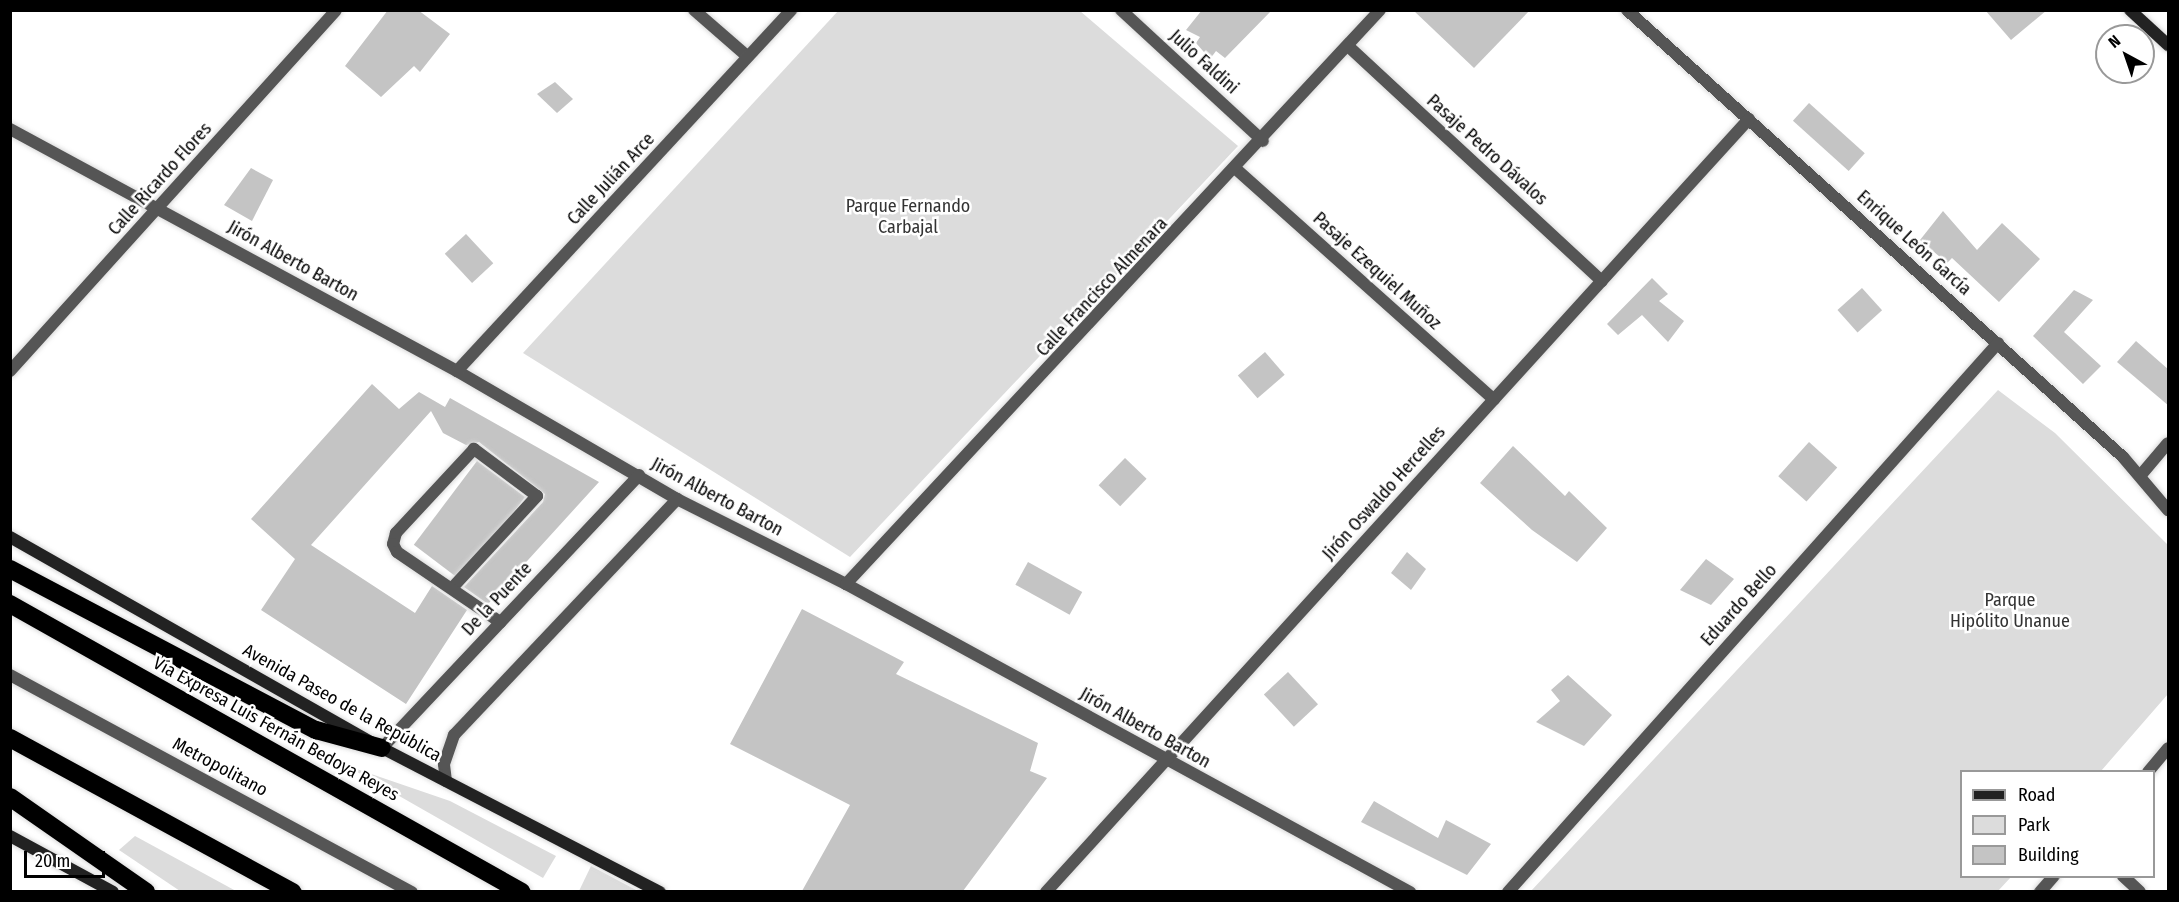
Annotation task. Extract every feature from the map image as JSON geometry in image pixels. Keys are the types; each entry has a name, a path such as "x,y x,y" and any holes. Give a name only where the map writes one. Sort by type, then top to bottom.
{"highway":[{"path":"10,569 315,730 382,748"},
{"name":"Vía Expresa Luis Fernán Bedoya Reyes","path":"10,604 522,891"},
{"path":"10,738 293,891"},
{"path":"10,797 146,891"}],"main road":[{"path":"2130,10 2169,45"},
{"name":"Avenida Paseo de la República","path":"10,537 382,748 660,891"},
{"path":"10,836 110,891"}],"street":[{"name":"Calle Ricardo Flores","path":"10,371 336,10"},
{"path":"694,10 747,57"},
{"name":"Calle Julián Arce","path":"457,371 791,10"},
{"name":"Julio Faldini","path":"1121,10 1263,141"},
{"name":"Calle Francisco Almenara","path":"846,584 1263,141 1380,10"},
{"name":"Enrique León García","path":"1627,10 1998,343 2140,476 2169,510"},
{"name":"Pasaje Pedro Dávalos","path":"1348,46 1602,281"},
{"name":"Jirón Oswaldo Hercelles","path":"1046,891 1749,119"},
{"name":"Jirón Alberto Barton","path":"10,129 158,207 457,371 677,499 846,584 1410,891"},
{"name":"Pasaje Ezequiel Muñoz","path":"1236,170 1494,400"},
{"name":"Eduardo Bello","path":"1508,891 1998,343"},
{"path":"2140,476 2169,443"},
{"path":"453,587 537,496 474,449 396,532 393,544 397,552 453,587 500,622"},
{"name":"De la Puente","path":"382,748 639,476"},
{"path":"446,781 444,764 454,735 677,499"},
{"name":"Metropolitano","path":"10,675 412,891"},
{"path":"2149,770 2169,748"},
{"path":"2040,891 2052,878"},
{"path":"2125,878 2140,891"}],"green space":[{"name":"Parque Fernando Carbajal","path":"838,11 1080,11 1238,146 850,557 523,353"},
{"name":"Parque Hipólito Unanue","path":"1998,390 2055,433 2168,545 2168,694 2102,770 1960,770 1960,878 2010,878 1998,891 1531,891"},
{"path":"345,765 450,801 556,856 543,878"},
{"path":"135,836 236,891 180,891 119,850"},
{"path":"591,866 638,891 579,891"}],"building":[{"path":"388,10 418,10 450,34 420,72 414,66 381,97 345,66"},
{"path":"1202,10 1272,10 1225,58 1216,51 1210,59 1196,43 1200,37 1186,30"},
{"path":"1413,10 1530,10 1474,68"},
{"path":"1985,10 2047,10 2011,40"},
{"path":"555,82 573,99 557,113 537,94"},
{"path":"1809,103 1865,153 1849,171 1793,121"},
{"path":"251,168 273,180 252,221 224,205"},
{"path":"1943,211 1977,250 2002,223 2040,259 1999,302 1952,258 1947,263 1920,240"},
{"path":"466,234 493,263 472,283 445,254"},
{"path":"1652,278 1668,294 1659,301 1684,321 1668,342 1642,315 1618,335 1607,324"},
{"path":"1862,288 1882,310 1858,332 1837,310"},
{"path":"2074,290 2093,300 2064,332 2101,366 2083,384 2033,336"},
{"path":"2136,341 2169,370 2169,406 2117,362"},
{"path":"1265,352 1285,375 1258,398 1238,376"},
{"path":"372,384 399,409 419,392 445,407 450,398 599,482 488,604 464,587 543,502 545,494 479,442 466,445 443,433 431,411 311,545 415,613 432,586 467,610 406,704 261,610 295,559 251,519"},
{"path":"1809,442 1837,467 1806,502 1778,476"},
{"path":"1513,446 1565,496 1569,491 1607,528 1577,562 1532,530 1480,483"},
{"path":"1125,458 1147,479 1120,506 1099,485"},
{"path":"477,461 525,497 462,581 414,545"},
{"path":"1407,552 1426,569 1411,590 1391,573"},
{"path":"1706,559 1734,579 1711,605 1680,590"},
{"path":"1028,562 1082,592 1070,615 1015,585"},
{"path":"802,609 904,662 896,674 1038,743 1030,771 1047,778 963,891 802,891 850,805 730,744"},
{"path":"1288,672 1318,704 1294,727 1264,695"},
{"path":"1568,675 1612,715 1584,746 1536,722 1560,701 1551,690"},
{"path":"1374,801 1438,838 1446,820 1491,844 1467,875 1361,822"}]}
